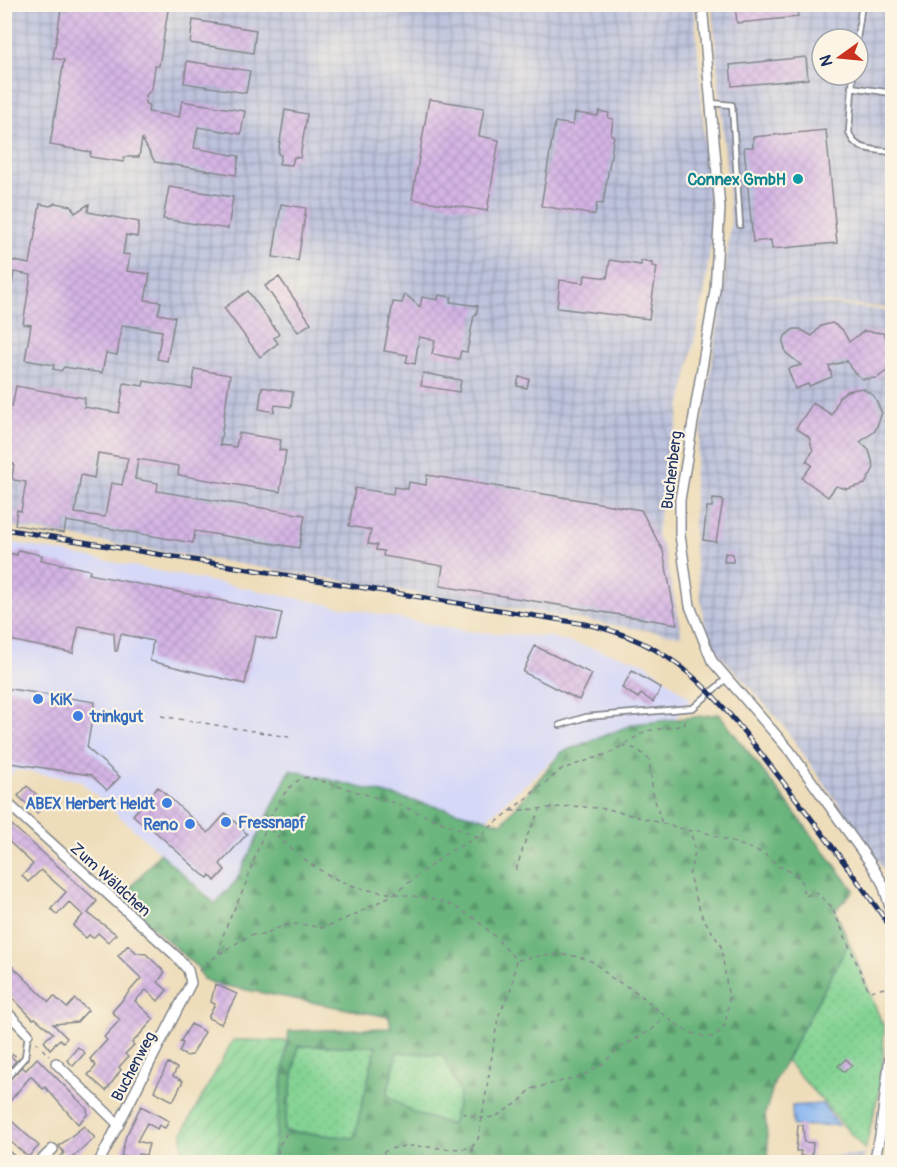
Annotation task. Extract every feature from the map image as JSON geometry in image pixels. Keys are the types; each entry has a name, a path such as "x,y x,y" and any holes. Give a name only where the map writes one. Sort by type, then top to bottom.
{"street":[{"name":"Buchenberg","path":"702,4 720,208 715,290 680,500 680,535 690,606 704,645 726,679 790,751 864,854 883,884 892,914"},
{"name":"Zum Wäldchen","path":"4,800 176,956 191,980"},
{"name":"Buchenweg","path":"99,1162 191,980"},
{"path":"4,1009 28,1034"},
{"path":"874,1162 880,1136 892,1039"},
{"path":"56,1063 119,1125"},
{"path":"39,1162 53,1149"},
{"path":"4,1154 13,1162"}],"lane":[{"path":"859,27 862,4"},
{"path":"892,93 851,87 849,132 851,141 858,147 892,152"},
{"path":"712,103 732,105 740,225"},
{"path":"560,725 586,717 693,708 726,679"},
{"path":"4,1081 23,1061 28,1034"}],"path":[{"path":"191,980 219,954 250,935 262,935 285,925 301,924 323,928 394,894 447,853 478,837 562,769 610,753 646,730 684,725 693,708"},
{"path":"161,716 289,737"},
{"path":"622,745 638,750 649,759 653,794 662,824"},
{"path":"219,954 221,937 276,806 299,779 308,777 394,803 478,837"},
{"path":"510,812 573,806 608,809 691,831 701,831 763,853 780,867 795,874 802,882 804,896 817,893 832,907 869,991 892,987"},
{"path":"516,870 527,836 540,809"},
{"path":"254,825 264,824 315,869 348,884 446,903 469,912 516,960"},
{"path":"516,960 566,955 591,961 611,978 639,994 666,1018 699,1038 714,1037 725,1025 729,1000 721,946 702,916 689,876 695,852 691,831"},
{"path":"473,1162 472,1147 478,1139 498,1017 512,986 516,960"},
{"path":"462,1113 482,1118 495,1117 519,1102 531,1089 582,1076 603,1064 618,1049 651,1030 666,1018"},
{"path":"28,1034 56,1063"},
{"path":"4,1052 8,1050 23,1061"},
{"path":"279,1162 278,1148 290,1129"},
{"path":"371,1162 380,1153 394,1147 413,1144 472,1147"}],"shaded area":[{"path":"5,5 694,5 712,233 705,290 661,500 657,537 664,550 682,636 5,526"},
{"path":"712,5 892,5 892,308 743,295 892,311 892,881 783,725 707,640 694,550 694,476 723,292 731,221"},
{"path":"5,541 464,631 550,637 644,662 691,699 675,719 634,724 562,752 486,819 290,770 238,878 226,912 79,780 16,770 5,781"},
{"path":"865,1154 863,1162 735,1162 769,1160"}],"green space":[{"path":"719,714 854,890 835,910 849,943 775,1080 765,1114 769,1160 735,1162 272,1162 289,1031 391,1028 389,1017 216,984 203,979 198,968 121,899 160,853 215,904 236,881 290,770 502,823 562,752 634,724","holes":["298,1046 376,1046 354,1138 284,1131","397,1052 443,1055 460,1092 452,1125 414,1113 387,1095"]},
{"path":"849,943 884,1028 882,1079 865,1150 786,1060"},
{"path":"233,1040 287,1041 272,1162 183,1162 182,1134"},
{"path":"298,1046 376,1046 354,1138 284,1131"},
{"path":"397,1052 443,1055 460,1092 452,1125 414,1113 387,1095"}],"water":[{"path":"822,1104 839,1125 793,1126 792,1106"}],"building":[{"path":"68,4 169,4 159,66 155,66 152,89 146,95 145,104 149,105 148,112 179,117 182,101 245,111 241,134 198,127 194,148 239,156 236,175 155,162 142,139 139,157 124,157 123,162 90,157 91,152 50,145 64,60 53,58 61,10 67,11"},
{"path":"735,4 796,4 798,17 737,23"},
{"path":"193,20 256,30 253,53 190,43"},
{"path":"806,57 808,79 732,86 730,65"},
{"path":"187,61 250,71 246,93 184,83"},
{"path":"429,99 484,108 479,136 499,140 487,211 412,199"},
{"path":"285,110 307,114 300,158 294,157 292,165 279,164 281,155 278,154"},
{"path":"599,111 609,113 608,118 613,119 611,135 614,136 603,204 597,203 595,215 541,206 555,122 573,125 575,113 598,116"},
{"name":"Connex GmbH","path":"826,130 837,243 772,249 771,240 753,242 744,147 753,147 753,137"},
{"path":"169,187 233,197 228,229 163,219"},
{"path":"55,203 71,206 75,213 89,204 88,212 139,222 137,237 126,235 123,254 130,255 127,271 150,274 145,300 161,302 158,314 175,317 167,361 157,359 162,331 122,325 117,355 106,353 102,373 64,367 61,371 53,369 54,365 25,360 31,325 23,324 31,275 14,272 9,301 4,301 4,259 30,264 40,204 50,206"},
{"path":"281,204 306,208 298,261 273,257"},
{"path":"610,260 641,265 641,261 652,263 652,266 657,267 649,319 557,308 560,280 584,283 585,275 607,278"},
{"path":"279,277 311,323 298,332 265,286"},
{"path":"248,291 279,334 274,338 278,343 260,357 224,308"},
{"path":"405,294 420,307 422,297 438,300 439,295 452,297 450,302 478,306 467,352 461,351 459,359 432,354 435,340 419,337 415,364 406,362 408,355 384,351 393,302 402,303"},
{"path":"832,323 842,329 849,342 864,331 883,333 892,344 892,367 877,378 862,379 851,369 847,361 829,366 832,377 795,389 788,369 801,365 786,353 783,342 785,336 794,329 800,329 812,336 821,326"},
{"path":"195,369 230,375 220,445 236,447 239,433 281,440 279,450 286,451 280,492 178,475 179,466 138,459 135,479 158,483 157,491 305,515 299,548 195,531 193,543 66,521 64,533 15,525 17,510 21,511 26,482 14,480 12,477 14,464 9,463 5,457 4,406 12,407 16,386 85,398 84,407 119,413 124,383 143,386 144,381 192,389","holes":["98,453 128,458 122,485 111,483 105,517 75,513 81,475 94,478"]},
{"path":"423,373 461,380 459,392 421,386"},
{"path":"519,377 529,379 527,388 517,386"},
{"path":"262,387 293,392 291,407 275,405 274,412 259,409"},
{"path":"862,388 874,396 882,413 875,431 860,442 869,450 874,468 865,484 847,489 836,486 828,497 802,478 812,465 806,461 813,451 809,437 796,428 813,403 832,415 839,397 847,391"},
{"path":"427,475 641,510 663,551 677,624 440,586 443,566 383,556 384,551 376,550 377,545 368,544 371,530 349,526 355,488 393,494 394,487 408,489 409,482 426,485"},
{"path":"713,499 723,500 716,542 703,540 707,507 712,507"},
{"path":"18,550 42,555 41,560 90,570 89,574 282,613 276,640 255,636 245,684 150,661 153,641 121,634 117,651 115,651 114,633 79,626 73,653 4,639 4,552 17,555"},
{"path":"725,553 733,554 733,562 724,562"},
{"path":"535,646 592,674 579,700 523,672"},
{"path":"632,671 661,688 653,702 641,694 638,698 622,688"},
{"path":"4,688 95,702 87,748 120,777 107,790 91,775 4,762"},
{"path":"27,786 46,803 37,813 18,796"},
{"path":"158,787 208,833 226,813 247,834 220,864 225,870 215,881 210,875 208,878 202,874 149,826 147,828 133,815"},
{"path":"4,818 97,901 88,913 116,934 108,942 98,933 93,938 89,935 86,938 73,926 83,915 69,902 57,915 51,909 66,892 41,870 28,882 22,876 33,864 4,837"},
{"path":"128,945 137,953 146,954 165,972 158,982 167,990 158,1001 146,990 135,1001 154,1019 132,1043 134,1045 125,1054 128,1057 119,1067 121,1070 106,1091 88,1075 96,1066 90,1059 107,1040 104,1037 120,1020 112,1012 141,978 118,956"},
{"path":"4,958 49,1002 54,996 67,1008 75,999 88,1010 77,1022 53,1024 67,1038 63,1042 60,1039 50,1049 44,1041 53,1033 35,1018 33,1019 4,989"},
{"path":"215,984 237,994 221,1024 208,1018 215,1004 211,1002"},
{"path":"191,1024 205,1032 192,1055 186,1056 179,1052 183,1043 180,1042"},
{"path":"78,1047 85,1053 73,1066 67,1060"},
{"path":"11,1056 16,1061 4,1074 4,1063"},
{"path":"37,1058 87,1109 88,1114 78,1124 45,1087 43,1089 31,1076 10,1101 4,1097 4,1085 22,1067 26,1070"},
{"path":"846,1059 852,1065 844,1072 838,1066"},
{"path":"168,1063 177,1068 173,1076 183,1081 173,1101 154,1091"},
{"path":"141,1106 169,1121 165,1128 159,1125 157,1129 147,1123 137,1141 149,1144 146,1155 138,1154 137,1160 121,1156 126,1136"},
{"path":"4,1114 39,1146 28,1157 4,1136"},
{"path":"798,1125 803,1125 804,1142 813,1143 812,1156 800,1156 801,1151 796,1151"},
{"path":"84,1126 95,1138 67,1162 55,1162 64,1153 59,1146"}],"railway":[{"path":"4,529 585,624 619,633 648,646 674,662 719,702 809,816 892,929"}],"place":[{"name":"Connex GmbH","path":"798,179"},
{"name":"KiK","path":"38,699"},
{"name":"trinkgut","path":"78,716"},
{"name":"ABEX Herbert Heldt","path":"167,803"},
{"name":"Fressnapf","path":"226,822"},
{"name":"Reno","path":"190,824"}]}
